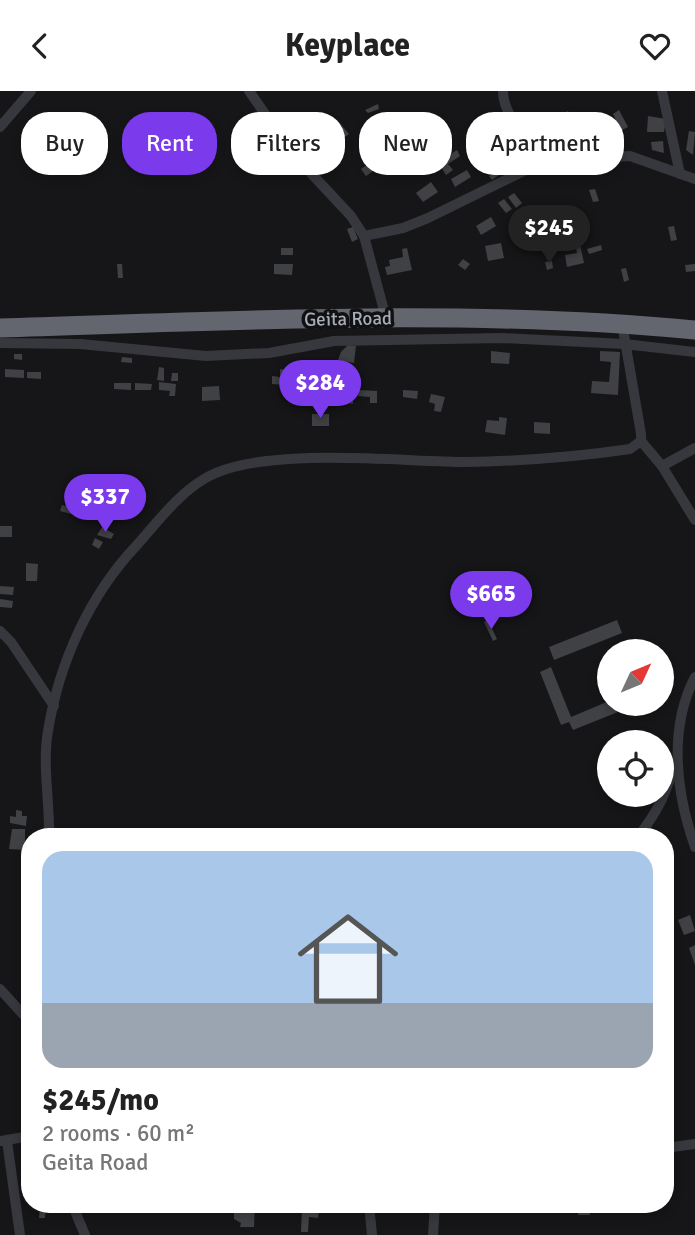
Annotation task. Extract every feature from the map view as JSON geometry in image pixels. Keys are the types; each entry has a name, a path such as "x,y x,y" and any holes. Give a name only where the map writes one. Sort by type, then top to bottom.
{"highway":[{"name":"Geita Road","path":"0,328 386,318 622,323 695,330"}],"street":[{"path":"0,127 31,91"},
{"path":"249,91 293,154 351,216 364,236 386,318"},
{"path":"503,91 509,112"},
{"path":"662,91 680,174"},
{"path":"624,156 641,159 695,179"},
{"path":"364,236 402,228 428,218 516,175"},
{"path":"622,323 641,441 662,466 695,520"},
{"path":"0,343 80,344 206,356 269,353 321,342 371,339 522,338 624,344 695,352"},
{"path":"50,828 46,751 54,706 76,637 106,582 168,510 204,479 263,463 304,459 523,460 630,449 641,441"},
{"path":"662,466 695,448"},
{"path":"0,631 11,642 54,706"},
{"path":"645,828 659,810 670,785 681,719 695,677"},
{"path":"676,752 695,847"},
{"path":"0,989 21,1012"},
{"path":"20,1235 3,1141 21,1138"},
{"path":"674,1147 695,1145"},
{"path":"76,1213 85,1235"},
{"path":"370,1213 372,1235"},
{"path":"433,1235 434,1213"}],"building":[{"path":"378,104 379,109 371,112 365,110"},
{"path":"648,116 666,119 664,132 647,132"},
{"path":"689,131 695,132 693,155 686,150"},
{"path":"663,141 664,153 652,150 651,142"},
{"path":"457,150 460,156 452,161 452,153"},
{"path":"466,171 466,175 471,177 455,187 451,179"},
{"path":"431,182 438,192 423,202 416,193"},
{"path":"595,189 599,201 593,202 589,190"},
{"path":"514,193 522,203 516,208 508,197"},
{"path":"504,199 512,209 506,213 498,203"},
{"path":"491,217 496,226 481,235 476,226"},
{"path":"524,222 528,228 517,235 513,229"},
{"path":"674,226 677,240 671,241 668,227"},
{"path":"353,227 358,239 352,242 347,229"},
{"path":"555,228 559,239 543,244 541,238 552,235 551,230"},
{"path":"501,243 504,258 488,261 485,246"},
{"path":"580,244 584,263 567,267 565,255 577,253 575,245"},
{"path":"601,245 602,250 589,254 587,249"},
{"path":"281,248 293,248 293,255 281,255"},
{"path":"407,248 412,270 387,275 385,267 390,266 389,260 403,257 402,249"},
{"path":"463,259 470,264 465,270 458,265"},
{"path":"552,261 553,268 547,270 545,262"},
{"path":"117,264 122,264 123,278 118,278"},
{"path":"274,264 293,264 292,275 274,274"},
{"path":"695,264 695,271 686,272 685,265"},
{"path":"626,268 629,280 624,282 621,269"},
{"path":"348,345 356,346 354,363 338,360"},
{"path":"491,351 510,353 509,364 491,363"},
{"path":"600,351 620,352 618,395 591,393 592,381 609,382 611,362 600,361"},
{"path":"14,354 22,354 22,360 14,359"},
{"path":"122,357 132,358 132,363 121,362"},
{"path":"159,367 164,368 164,381 157,380"},
{"path":"5,369 24,370 24,378 5,377"},
{"path":"280,369 287,370 286,385 272,384 272,376 280,377"},
{"path":"27,372 41,372 41,379 27,378"},
{"path":"172,373 178,373 178,381 171,381"},
{"path":"159,382 176,384 175,396 169,396 170,391 159,390"},
{"path":"114,383 131,383 131,390 114,389"},
{"path":"135,383 152,384 151,390 135,390"},
{"path":"219,386 220,400 202,401 202,387"},
{"path":"292,388 310,389 309,400 291,398"},
{"path":"359,390 377,391 377,403 370,403 370,397 358,396"},
{"path":"403,390 418,391 417,399 403,397"},
{"path":"336,392 354,394 353,404 335,402"},
{"path":"431,394 445,397 441,412 434,411 435,404 429,402"},
{"path":"312,414 329,414 329,426 312,426"},
{"path":"499,417 507,418 505,435 485,432 487,420 499,421"},
{"path":"534,422 550,423 550,434 534,433"},
{"path":"62,505 73,508 71,514 60,511"},
{"path":"92,511 104,516 102,521 90,516"},
{"path":"0,526 12,526 12,537 0,537"},
{"path":"102,527 114,534 111,539 97,535"},
{"path":"95,538 103,542 99,549 92,545"},
{"path":"26,563 38,564 37,581 26,581"},
{"path":"0,586 14,587 13,595 0,594"},
{"path":"0,599 13,601 12,608 0,607"},
{"path":"488,620 497,639 493,641 484,622"},
{"path":"617,620 622,633 607,639 597,639 597,643 554,660 549,647"},
{"path":"551,667 571,717 597,706 597,716 608,716 573,730 569,722 561,725 540,672"},
{"path":"16,810 22,811 22,816 27,816 26,826 10,823 10,816 16,817"},
{"path":"12,829 21,829 21,850 9,849"},
{"path":"690,915 695,931 684,935 678,920"},
{"path":"695,945 695,965 689,948"},
{"path":"234,1213 255,1213 254,1227 240,1227 241,1223 234,1219"},
{"path":"302,1213 319,1213 318,1218 309,1217 308,1232 301,1232"}]}
